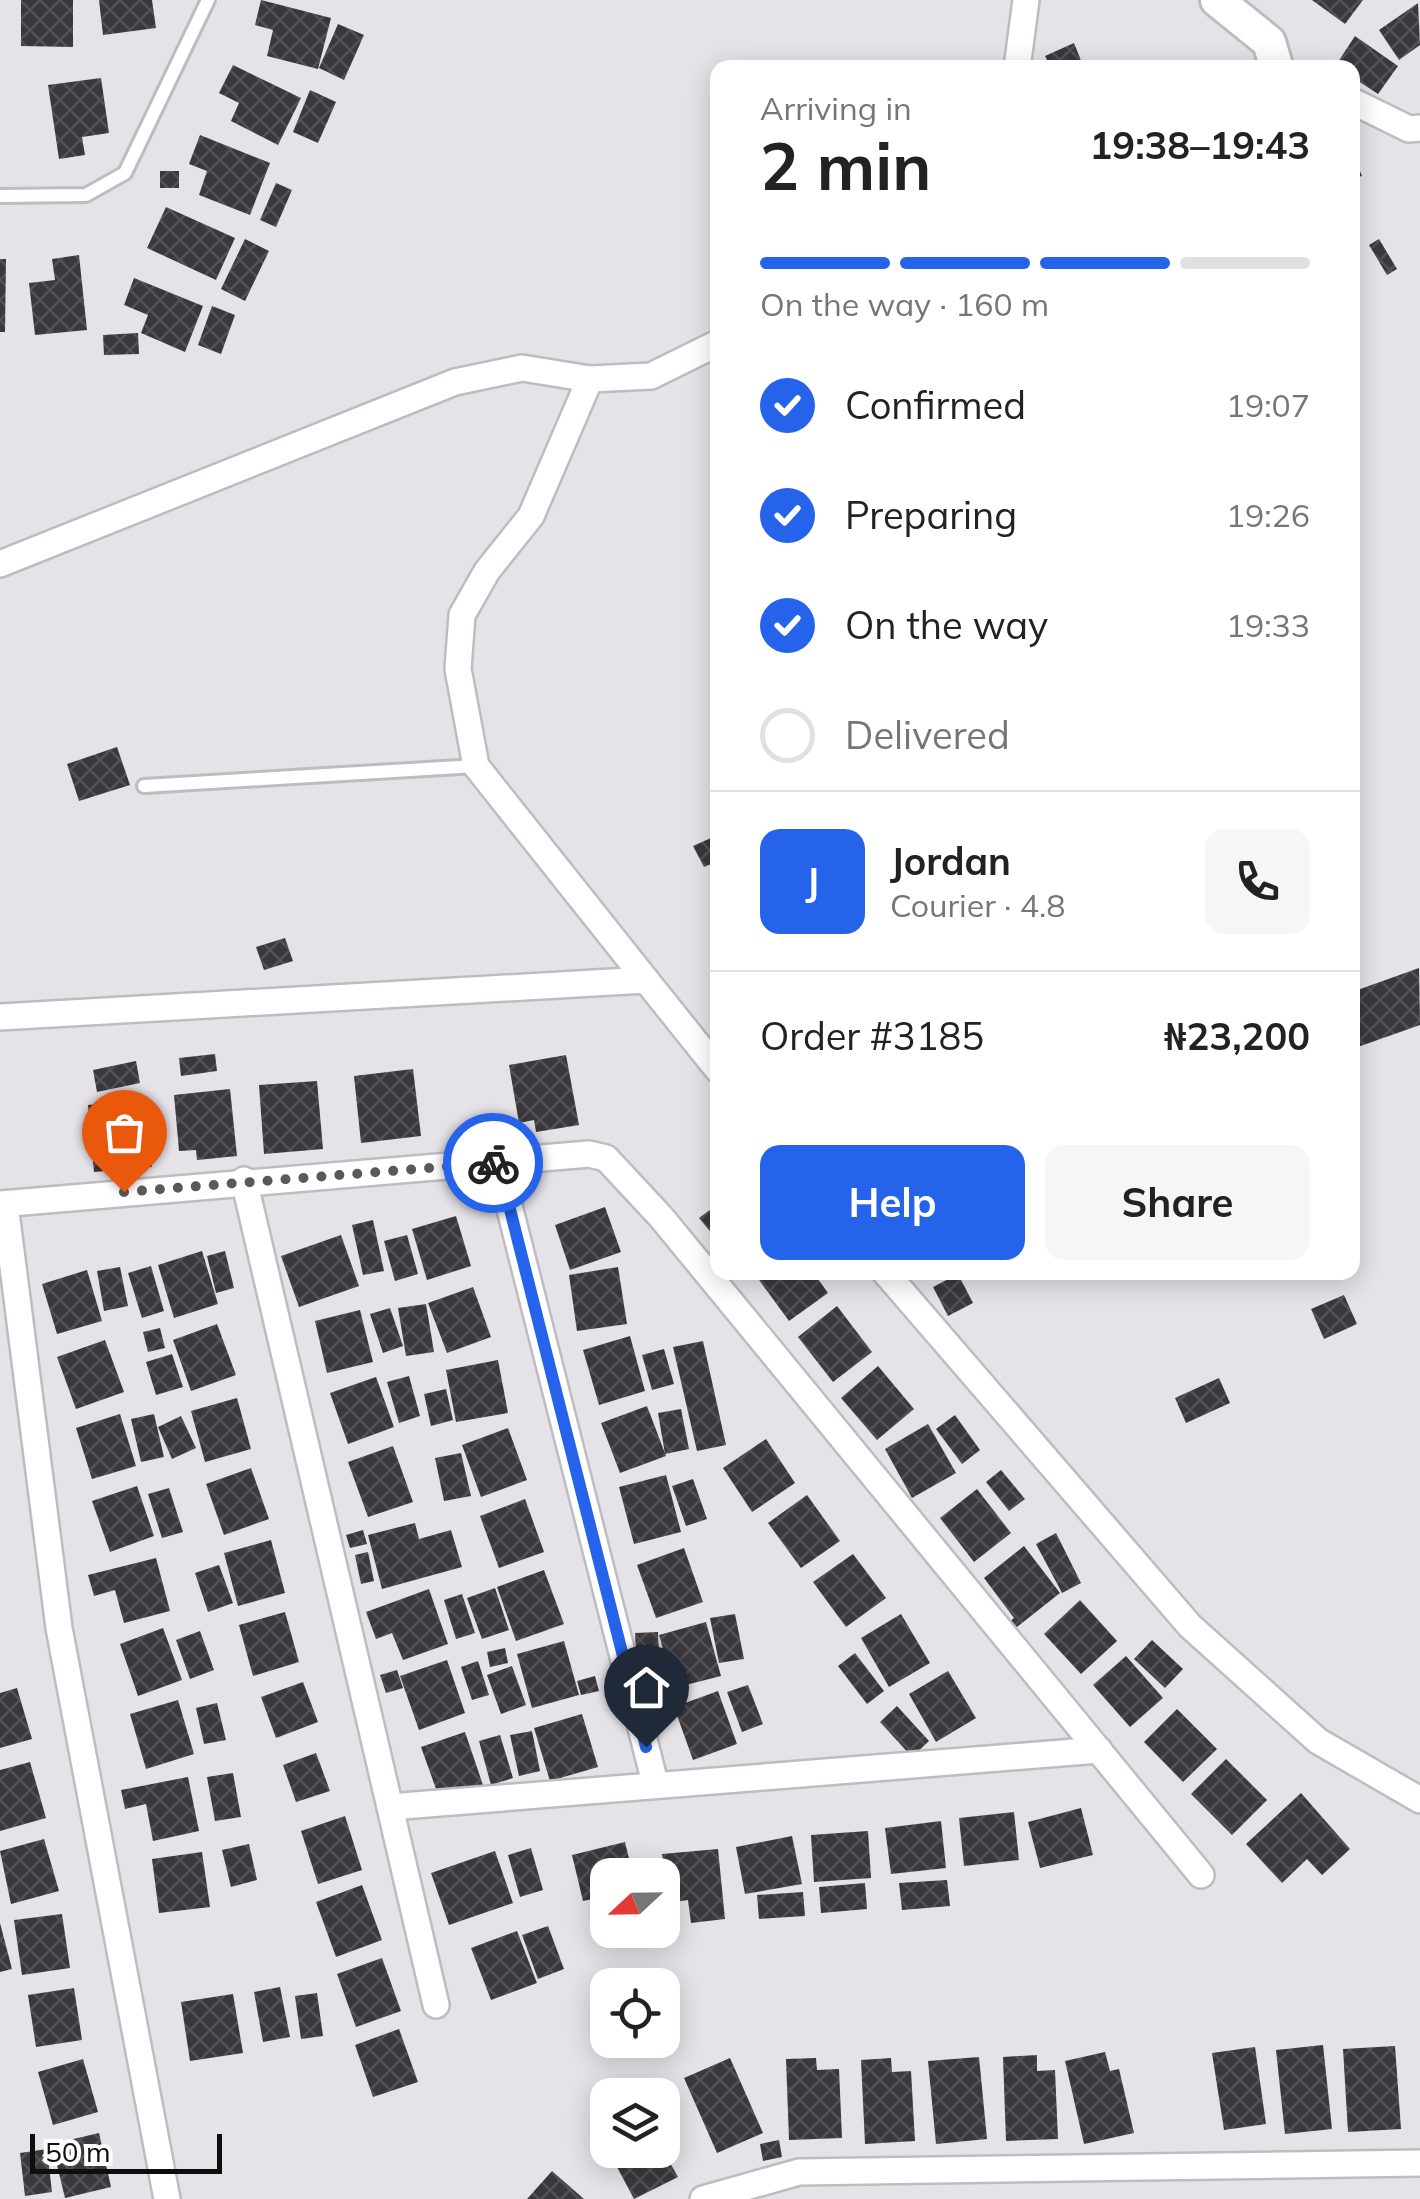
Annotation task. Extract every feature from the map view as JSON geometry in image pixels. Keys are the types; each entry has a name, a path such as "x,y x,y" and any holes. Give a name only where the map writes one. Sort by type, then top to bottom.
{"street":[{"path":"1018,60 1026,0"},
{"path":"1217,0 1269,42 1274,60"},
{"path":"1360,105 1409,130 1420,128"},
{"path":"0,564 455,382 522,368 590,378 651,376 710,347"},
{"path":"590,378 531,516 487,571 462,615 458,667 476,766 710,1060"},
{"path":"0,1018 646,980"},
{"path":"167,2199 59,1628 2,1204 244,1180 590,1154 606,1158 621,1171 710,1279"},
{"path":"498,1162 655,1783"},
{"path":"244,1180 436,2005"},
{"path":"711,1280 1201,1875"},
{"path":"891,1280 1190,1626 1318,1742 1420,1800"},
{"path":"390,1806 1099,1750"},
{"path":"703,2199 799,2172 1420,2163"}],"lane":[{"path":"0,196 86,195 125,173 208,0"},
{"path":"144,786 476,766"}],"building":[{"path":"21,0 73,0 73,47 21,46"},
{"path":"99,0 152,0 156,28 103,35"},
{"path":"261,0 331,18 318,69 267,56 273,30 255,25"},
{"path":"1312,0 1363,0 1345,24"},
{"path":"1418,3 1420,45 1399,60 1379,30"},
{"path":"338,24 364,35 344,80 319,68"},
{"path":"1355,36 1398,66 1378,94 1360,82 1360,60 1339,60"},
{"path":"1074,43 1081,60 1047,60 1045,56"},
{"path":"233,65 301,98 278,145 231,121 239,103 219,93"},
{"path":"101,78 109,133 82,137 85,155 59,159 48,85"},
{"path":"310,90 336,102 318,143 293,132"},
{"path":"200,135 270,163 250,215 199,195 207,171 189,164"},
{"path":"160,171 179,171 179,188 160,188"},
{"path":"276,183 292,190 276,227 260,220"},
{"path":"166,207 235,238 216,280 147,248"},
{"path":"245,239 269,251 245,301 221,289"},
{"path":"1379,239 1397,269 1387,275 1369,245"},
{"path":"79,255 87,330 35,335 29,283 55,280 52,259"},
{"path":"0,259 6,259 5,332 0,332"},
{"path":"134,278 203,306 185,352 141,333 148,315 124,305"},
{"path":"212,306 235,315 221,354 198,345"},
{"path":"138,333 139,354 104,355 103,335"},
{"path":"117,747 130,785 79,801 67,764"},
{"path":"710,838 710,864 704,867 693,846"},
{"path":"285,938 293,961 264,970 256,947"},
{"path":"1419,968 1420,1025 1360,1046 1360,989"},
{"path":"215,1054 217,1071 181,1076 179,1058"},
{"path":"566,1055 579,1125 536,1132 534,1120 519,1123 509,1065"},
{"path":"136,1061 140,1083 97,1092 93,1070"},
{"path":"413,1069 421,1136 361,1143 354,1076"},
{"path":"317,1081 323,1149 264,1154 259,1085"},
{"path":"230,1089 237,1156 197,1160 196,1150 179,1151 174,1095"},
{"path":"146,1100 152,1167 94,1172 88,1105"},
{"path":"531,1136 535,1151 517,1155 514,1140"},
{"path":"605,1207 621,1252 570,1270 555,1225"},
{"path":"710,1210 710,1231 699,1218"},
{"path":"456,1216 471,1266 427,1280 412,1229"},
{"path":"373,1220 384,1271 363,1275 352,1225"},
{"path":"341,1235 359,1286 299,1307 281,1256"},
{"path":"407,1235 418,1274 395,1281 384,1241"},
{"path":"202,1251 218,1304 174,1318 158,1265"},
{"path":"225,1251 234,1288 216,1293 207,1256"},
{"path":"151,1266 164,1311 142,1318 128,1273"},
{"path":"120,1267 128,1306 104,1311 97,1271"},
{"path":"618,1267 627,1324 577,1331 569,1275"},
{"path":"87,1270 102,1321 57,1334 42,1284"},
{"path":"759,1280 819,1280 828,1293 789,1321"},
{"path":"946,1280 961,1280 973,1303 948,1316 933,1287"},
{"path":"473,1287 491,1337 447,1353 428,1303"},
{"path":"1344,1295 1357,1324 1324,1339 1311,1309"},
{"path":"426,1304 434,1352 406,1356 398,1308"},
{"path":"837,1306 872,1352 833,1382 798,1337"},
{"path":"390,1308 403,1346 383,1353 370,1314"},
{"path":"360,1310 373,1362 327,1373 315,1321"},
{"path":"217,1324 236,1375 191,1391 173,1340"},
{"path":"160,1328 165,1348 148,1352 143,1332"},
{"path":"630,1336 645,1391 599,1405 583,1350"},
{"path":"105,1340 124,1392 76,1409 57,1357"},
{"path":"703,1341 726,1445 697,1451 673,1347"},
{"path":"664,1349 674,1384 652,1390 642,1355"},
{"path":"172,1354 183,1387 156,1395 146,1362"},
{"path":"498,1360 508,1413 456,1422 446,1370"},
{"path":"878,1366 914,1409 877,1440 841,1398"},
{"path":"409,1376 420,1416 399,1423 387,1382"},
{"path":"376,1377 394,1427 348,1444 330,1393"},
{"path":"1219,1378 1230,1403 1186,1423 1175,1398"},
{"path":"446,1389 453,1420 431,1426 424,1394"},
{"path":"237,1398 251,1449 205,1462 191,1411"},
{"path":"647,1406 666,1456 620,1473 601,1423"},
{"path":"681,1409 689,1449 665,1454 658,1413"},
{"path":"120,1414 136,1466 92,1479 76,1428"},
{"path":"154,1414 164,1457 141,1462 131,1419"},
{"path":"955,1415 980,1450 962,1464 936,1429"},
{"path":"181,1416 196,1448 172,1459 158,1427"},
{"path":"928,1424 956,1473 912,1498 885,1449"},
{"path":"508,1428 527,1480 481,1497 462,1445"},
{"path":"766,1439 795,1483 752,1512 723,1468"},
{"path":"393,1446 413,1502 368,1517 348,1462"},
{"path":"461,1453 471,1496 444,1501 435,1458"},
{"path":"251,1468 269,1519 224,1535 206,1484"},
{"path":"1001,1470 1025,1499 1009,1511 986,1482"},
{"path":"666,1475 681,1532 634,1544 619,1487"},
{"path":"693,1479 707,1519 686,1526 672,1486"},
{"path":"137,1486 154,1536 110,1552 92,1501"},
{"path":"169,1488 183,1532 162,1538 148,1494"},
{"path":"977,1489 1011,1533 974,1562 940,1518"},
{"path":"807,1495 840,1541 801,1568 768,1523"},
{"path":"525,1499 544,1552 499,1568 480,1516"},
{"path":"415,1523 419,1539 451,1530 462,1567 382,1589 368,1535"},
{"path":"363,1530 367,1544 350,1548 346,1535"},
{"path":"1056,1533 1081,1583 1062,1593 1036,1544"},
{"path":"271,1540 285,1593 238,1606 224,1553"},
{"path":"1024,1546 1060,1593 1007,1635 1002,1628 1014,1618 984,1578"},
{"path":"684,1548 703,1602 656,1618 637,1565"},
{"path":"368,1552 374,1581 361,1584 355,1555"},
{"path":"853,1554 886,1598 846,1627 813,1582"},
{"path":"156,1558 170,1611 124,1623 115,1590 94,1596 88,1575"},
{"path":"219,1565 233,1603 208,1612 195,1573"},
{"path":"544,1570 564,1624 516,1641 497,1587"},
{"path":"495,1588 509,1630 482,1639 467,1598"},
{"path":"429,1589 448,1644 403,1660 392,1633 376,1639 366,1612"},
{"path":"462,1594 475,1633 456,1639 444,1600"},
{"path":"1080,1600 1117,1641 1081,1674 1044,1634"},
{"path":"285,1612 299,1662 253,1676 239,1625"},
{"path":"735,1614 744,1659 719,1663 710,1618"},
{"path":"901,1614 930,1663 889,1687 861,1638"},
{"path":"706,1622 721,1676 674,1688 659,1635"},
{"path":"163,1628 182,1680 138,1696 120,1644"},
{"path":"200,1631 214,1670 190,1679 176,1640"},
{"path":"658,1632 659,1654 636,1654 635,1633"},
{"path":"1152,1640 1183,1669 1165,1688 1134,1659"},
{"path":"564,1641 579,1695 532,1708 517,1654"},
{"path":"505,1648 508,1663 490,1667 487,1652"},
{"path":"855,1653 884,1691 867,1704 838,1666"},
{"path":"1126,1656 1163,1698 1130,1727 1093,1685"},
{"path":"447,1660 465,1713 419,1730 400,1676"},
{"path":"478,1661 489,1695 472,1700 461,1667"},
{"path":"512,1666 526,1705 501,1714 487,1675"},
{"path":"397,1670 403,1688 386,1693 380,1675"},
{"path":"948,1671 976,1718 936,1742 909,1694"},
{"path":"595,1676 599,1691 581,1695 577,1681"},
{"path":"303,1682 318,1722 276,1738 261,1697"},
{"path":"748,1685 763,1724 742,1732 727,1692"},
{"path":"17,1688 32,1739 0,1748 0,1693"},
{"path":"718,1691 737,1744 693,1760 674,1707"},
{"path":"178,1700 194,1754 146,1769 130,1714"},
{"path":"217,1703 226,1740 204,1744 196,1708"},
{"path":"897,1706 929,1741 912,1757 880,1722"},
{"path":"1177,1709 1217,1749 1183,1782 1144,1742"},
{"path":"582,1714 598,1767 550,1781 534,1728"},
{"path":"532,1731 540,1771 519,1776 510,1735"},
{"path":"465,1732 483,1785 440,1800 421,1747"},
{"path":"500,1735 513,1778 491,1785 479,1741"},
{"path":"316,1753 330,1791 296,1802 283,1765"},
{"path":"1226,1759 1267,1800 1232,1835 1191,1794"},
{"path":"30,1762 46,1818 0,1831 0,1770"},
{"path":"233,1773 241,1817 215,1821 207,1777"},
{"path":"188,1777 199,1831 153,1841 146,1804 125,1809 121,1790"},
{"path":"1301,1793 1350,1849 1322,1875 1307,1859 1282,1883 1246,1844"},
{"path":"1081,1808 1093,1855 1040,1868 1028,1822"},
{"path":"1014,1812 1019,1860 964,1866 959,1818"},
{"path":"345,1816 362,1870 318,1884 301,1831"},
{"path":"941,1821 946,1868 891,1874 885,1828"},
{"path":"868,1831 871,1878 814,1882 811,1835"},
{"path":"792,1836 802,1884 745,1894 736,1847"},
{"path":"44,1839 59,1891 11,1904 0,1851"},
{"path":"625,1842 629,1858 590,1858 590,1900 583,1901 572,1855"},
{"path":"249,1844 257,1880 231,1887 222,1850"},
{"path":"531,1848 543,1890 520,1897 508,1855"},
{"path":"718,1849 725,1919 691,1923 688,1900 680,1901 680,1858 662,1858 662,1854"},
{"path":"495,1851 513,1903 449,1925 431,1873"},
{"path":"202,1852 210,1907 159,1913 152,1859"},
{"path":"947,1880 950,1906 902,1910 899,1883"},
{"path":"865,1883 867,1909 821,1913 819,1887"},
{"path":"362,1885 382,1940 336,1957 316,1902"},
{"path":"803,1892 805,1916 759,1919 757,1895"},
{"path":"62,1914 70,1968 22,1975 14,1920"},
{"path":"0,1923 12,1969 0,1972"},
{"path":"548,1926 564,1969 538,1979 522,1935"},
{"path":"517,1931 537,1983 491,2000 471,1948"},
{"path":"382,1958 401,2011 356,2027 337,1974"},
{"path":"280,1987 290,2037 263,2042 254,1992"},
{"path":"74,1988 82,2040 36,2047 28,1995"},
{"path":"317,1993 323,2036 301,2039 295,1996"},
{"path":"233,1994 243,2053 190,2061 181,2002"},
{"path":"399,2029 418,2082 373,2097 355,2045"},
{"path":"1323,2045 1332,2129 1285,2134 1276,2050"},
{"path":"1395,2046 1401,2129 1348,2132 1343,2049"},
{"path":"1255,2047 1266,2124 1224,2130 1212,2053"},
{"path":"1105,2052 1110,2071 1119,2069 1134,2133 1084,2144 1065,2061"},
{"path":"1037,2055 1037,2071 1055,2070 1058,2139 1006,2141 1003,2057"},
{"path":"979,2057 987,2139 936,2144 928,2061"},
{"path":"730,2058 763,2133 717,2153 684,2078"},
{"path":"816,2058 817,2070 839,2069 842,2138 789,2140 786,2059"},
{"path":"891,2058 892,2072 911,2071 915,2141 865,2144 861,2060"},
{"path":"83,2059 98,2112 53,2125 38,2072"},
{"path":"99,2133 111,2187 65,2198 52,2144"},
{"path":"779,2140 782,2157 763,2161 760,2144"},
{"path":"47,2149 52,2192 25,2196 20,2153"},
{"path":"618,2168 673,2168 678,2177 634,2199"},
{"path":"552,2171 584,2199 527,2199"}],"way so far":[{"path":"124,1192 493,1163"}],"route":[{"path":"493,1163 498,1162 646,1747"}]}
